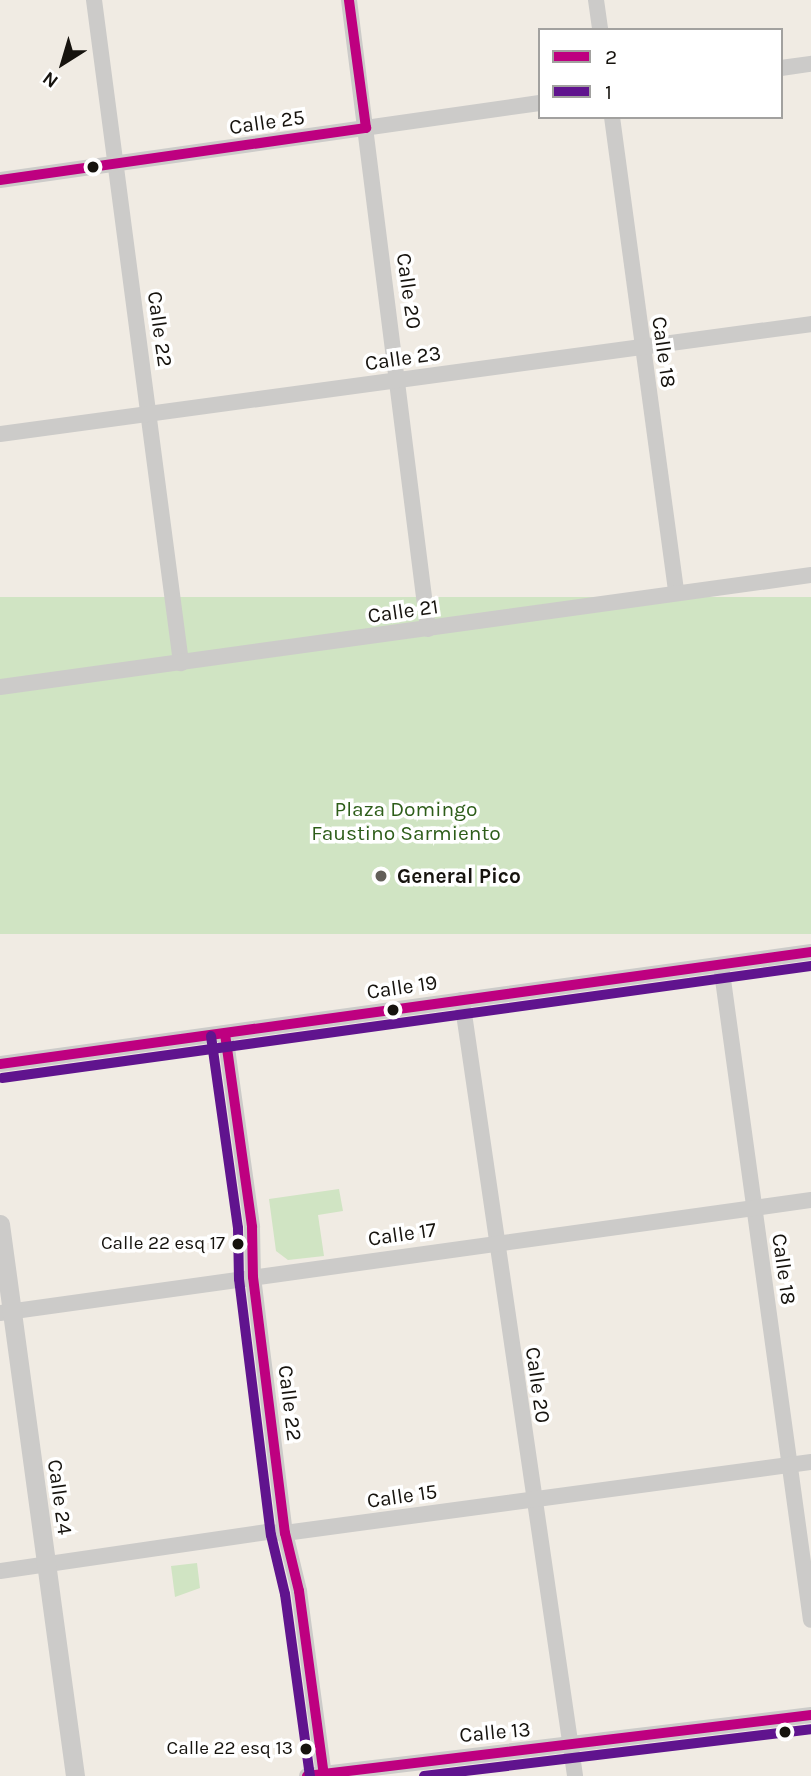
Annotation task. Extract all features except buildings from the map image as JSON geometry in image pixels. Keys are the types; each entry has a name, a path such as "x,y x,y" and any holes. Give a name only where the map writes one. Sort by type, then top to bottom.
{"street":[{"name":"Calle 22","path":"94,0 181,663"},
{"name":"Calle 20","path":"349,0 399,380 428,629"},
{"path":"596,0 600,28"},
{"path":"783,68 811,64"},
{"name":"Calle 25","path":"0,180 538,103"},
{"name":"Calle 18","path":"611,119 676,592"},
{"name":"Calle 23","path":"0,434 811,324"},
{"name":"Calle 21","path":"0,687 811,575"},
{"name":"Calle 19","path":"0,1064 811,952"},
{"name":"Calle 18","path":"721,965 811,1620"},
{"name":"Calle 20","path":"462,1000 568,1747 575,1776"},
{"name":"Calle 22","path":"225,1034 252,1227 253,1277 285,1533 299,1591 324,1775"},
{"name":"Calle 17","path":"6,1312 811,1200"},
{"name":"Calle 24","path":"0,1224 6,1312 46,1565 75,1776"},
{"name":"Calle 15","path":"0,1572 267,1532 285,1533 811,1462"},
{"name":"Calle 13","path":"307,1776 519,1749 568,1747 811,1715"}],"green space":[{"name":"Plaza Domingo Faustino Sarmiento","path":"0,597 811,597 811,934 0,934"},
{"path":"339,1189 343,1211 318,1215 324,1256 288,1260 276,1251 269,1199"},
{"path":"197,1563 200,1588 175,1597 171,1566"}],"transit line":[{"name":"2","path":"0,180 366,128 349,0"},
{"name":"2","path":"0,1064 811,952"},
{"name":"1","path":"2,1078 811,966"},
{"name":"2","path":"225,1034 252,1227 253,1277 285,1533 299,1591 324,1776"},
{"name":"1","path":"211,1036 238,1228 239,1279 271,1535 285,1594 310,1776"},
{"name":"2","path":"307,1776 811,1715"},
{"name":"1","path":"424,1776 811,1729"}],"place":[{"name":"General Pico","path":"381,876"},
{"name":"Calle 22 esq 17","path":"238,1244"},
{"name":"Calle 22 esq 13","path":"306,1749"}]}
